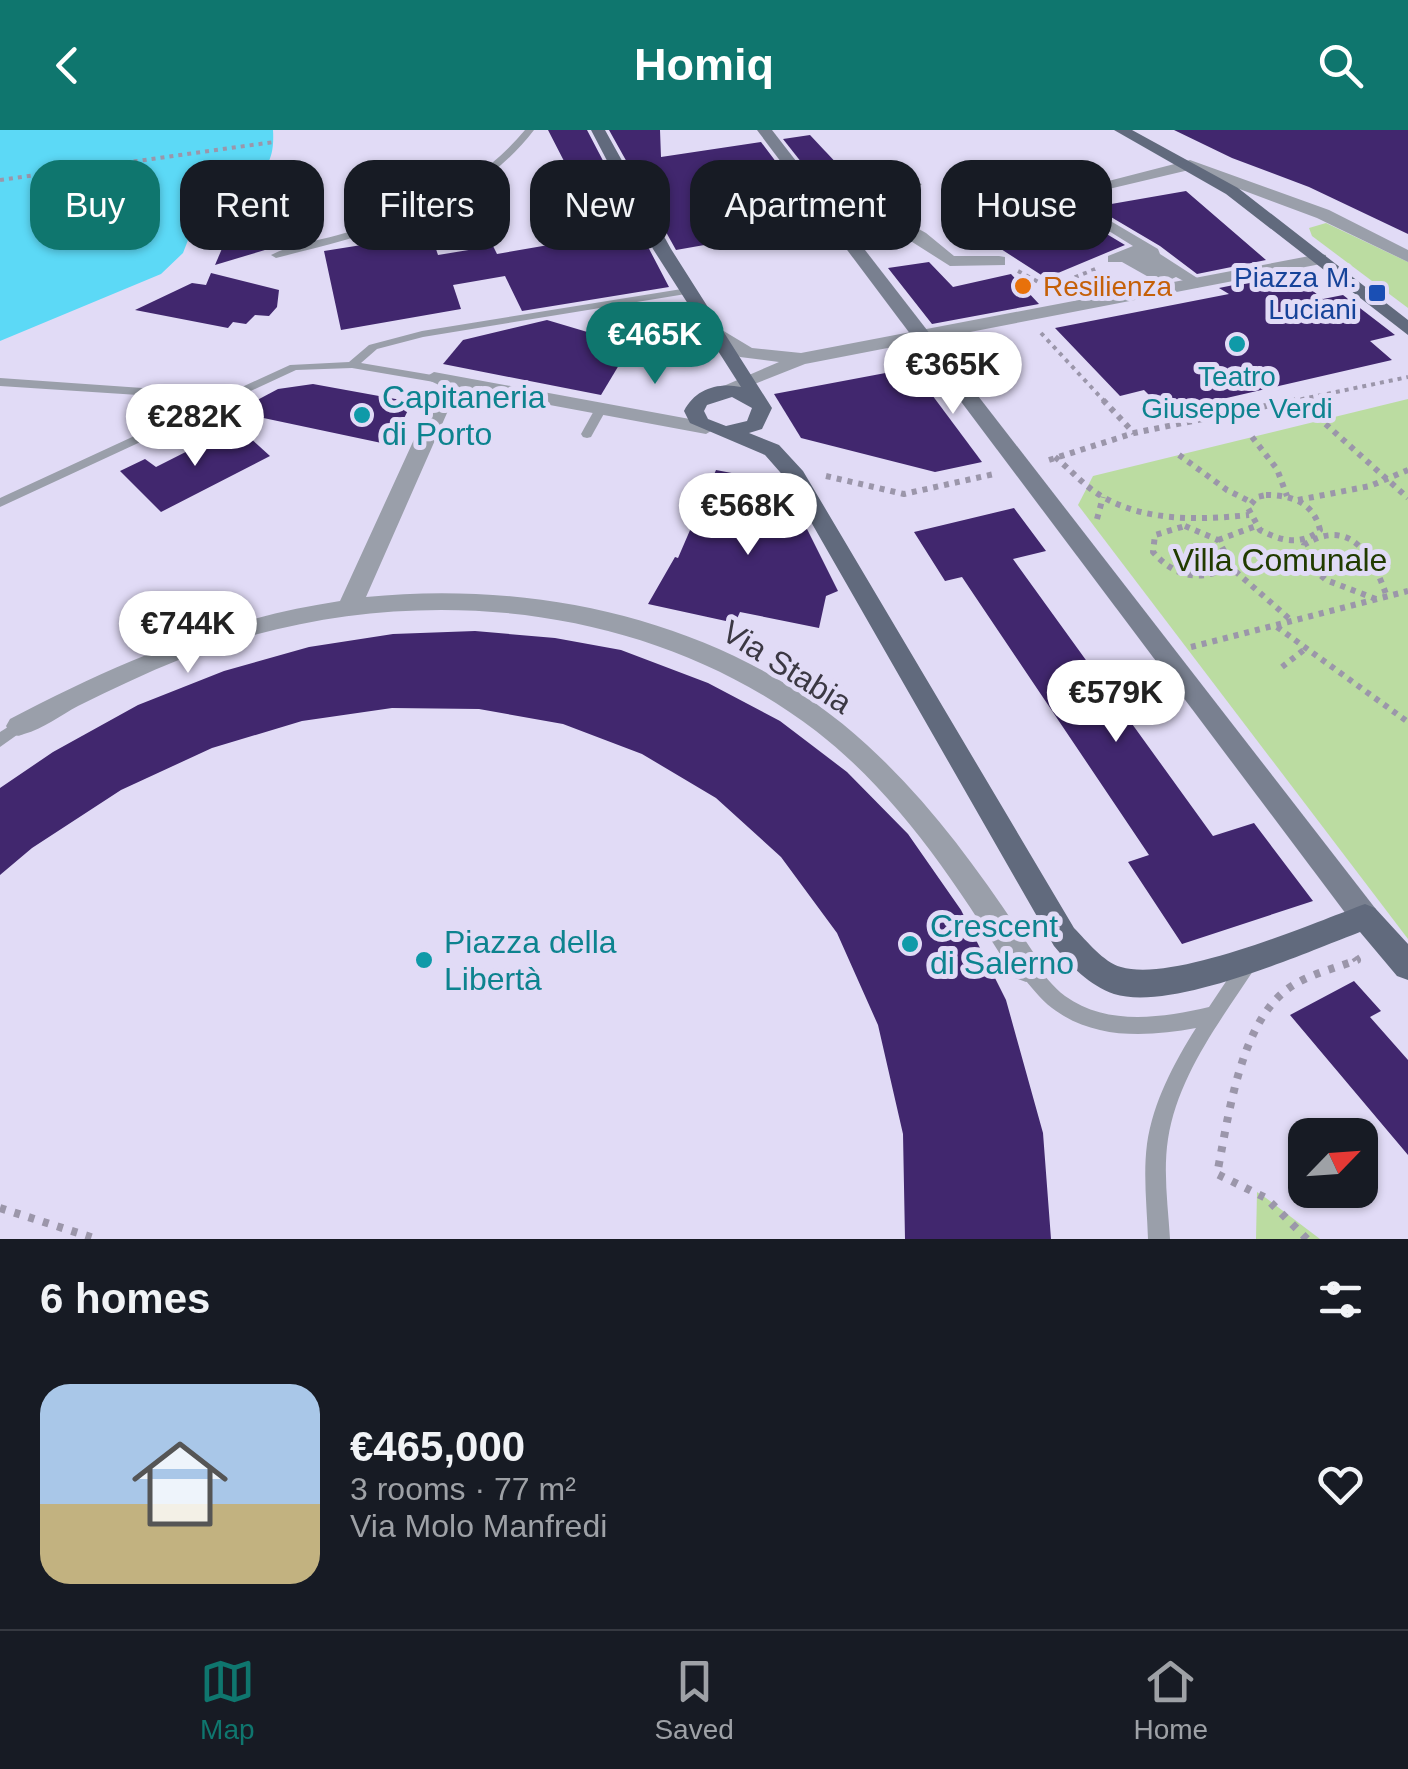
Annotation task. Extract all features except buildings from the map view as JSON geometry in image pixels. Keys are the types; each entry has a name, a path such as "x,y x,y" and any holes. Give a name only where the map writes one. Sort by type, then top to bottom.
{"main road":[{"path":"598,130 688,291 754,392 760,420 748,429 730,433"},
{"path":"764,130 787,160"},
{"path":"1121,130 1190,165 1260,213 1408,329"},
{"path":"855,250 923,338 1034,464 1166,653 1408,966"},
{"path":"712,330 721,365 715,386 696,418 706,428 762,445 786,462 1064,938 1087,962 1118,981 1146,984 1254,955 1366,916"},
{"path":"707,397 754,392"}],"street":[{"path":"1112,183 1190,165 1323,214 1408,257"},
{"path":"1260,213 1256,198 1282,199"},
{"path":"1112,226 1201,282"},
{"path":"921,238 944,258 1000,261"},
{"path":"1111,261 1124,257 1161,279 1169,276 1131,251 1141,248 1201,282"},
{"path":"959,250 965,262"},
{"path":"712,330 747,352 801,360 1320,259"},
{"path":"754,392 801,360"},
{"path":"350,606 442,379 706,428"},
{"path":"609,412 665,410 707,397"},
{"name":"Via Stabia","path":"6,734 167,654 243,629 350,606 452,601 545,608 637,626 733,663 825,724 908,804 961,869 1026,968"}],"lane":[{"path":"276,254 392,221 449,196 516,151 530,130"},
{"path":"352,364 373,346 422,334 688,291"},
{"path":"0,503 292,362 352,364 442,379"},
{"path":"0,382 171,394 203,408"},
{"path":"587,434 609,412"},
{"path":"55,477 68,490"},
{"path":"1160,1239 1158,1133 1173,1092 1215,1014 1254,955"},
{"path":"1026,968 1060,1004 1117,1024 1149,1028 1215,1014"}],"path":[{"path":"0,180 274,142"},
{"path":"1000,261 1046,286 1111,261"},
{"path":"1026,318 1134,433"},
{"path":"1034,464 1134,433 1301,402 1408,377"},
{"path":"1301,402 1408,498"},
{"path":"1252,437 1277,470 1288,496"},
{"path":"1180,455 1227,490 1251,502"},
{"path":"1055,457 1103,497 1120,505 1184,518 1248,516"},
{"path":"786,462 824,476 904,494 993,474"},
{"path":"1298,500 1388,480 1408,470"},
{"path":"1251,502 1266,495 1298,500 1320,522 1320,530 1304,545 1302,559 1315,574 1378,600"},
{"path":"1248,516 1251,502"},
{"path":"1248,516 1256,526 1281,539 1342,538 1365,550 1377,566 1387,597"},
{"path":"1184,526 1218,540 1224,548 1226,564 1222,570 1204,577 1179,573 1159,560 1152,543 1162,530 1184,526"},
{"path":"1218,540 1256,526"},
{"path":"1226,564 1294,622"},
{"path":"1166,653 1408,591"},
{"path":"1276,626 1408,722"},
{"path":"1282,667 1305,649"},
{"path":"1307,1239 1266,1198 1216,1174 1235,1089 1256,1032 1279,996 1305,980 1357,960 1334,928"},
{"path":"0,1208 97,1239"}],"green space":[{"path":"1326,223 1408,262 1408,308 1312,236 1309,228"},
{"name":"Villa Comunale","path":"1408,399 1408,939 1078,505 1093,476"},
{"path":"1257,1192 1266,1198 1320,1239 1256,1239"}],"water":[{"path":"0,130 273,130 269,160 180,160 180,250 184,250 161,274 0,341"}],"place":[{"name":"Resilienza","path":"1023,286"},
{"name":"Piazza M. Luciani","path":"1377,293"},
{"name":"Teatro Giuseppe Verdi","path":"1237,344"},
{"name":"Capitaneria di Porto","path":"362,415"},
{"name":"Crescent di Salerno","path":"910,944"},
{"name":"Piazza della Libertà","path":"424,960"}]}
